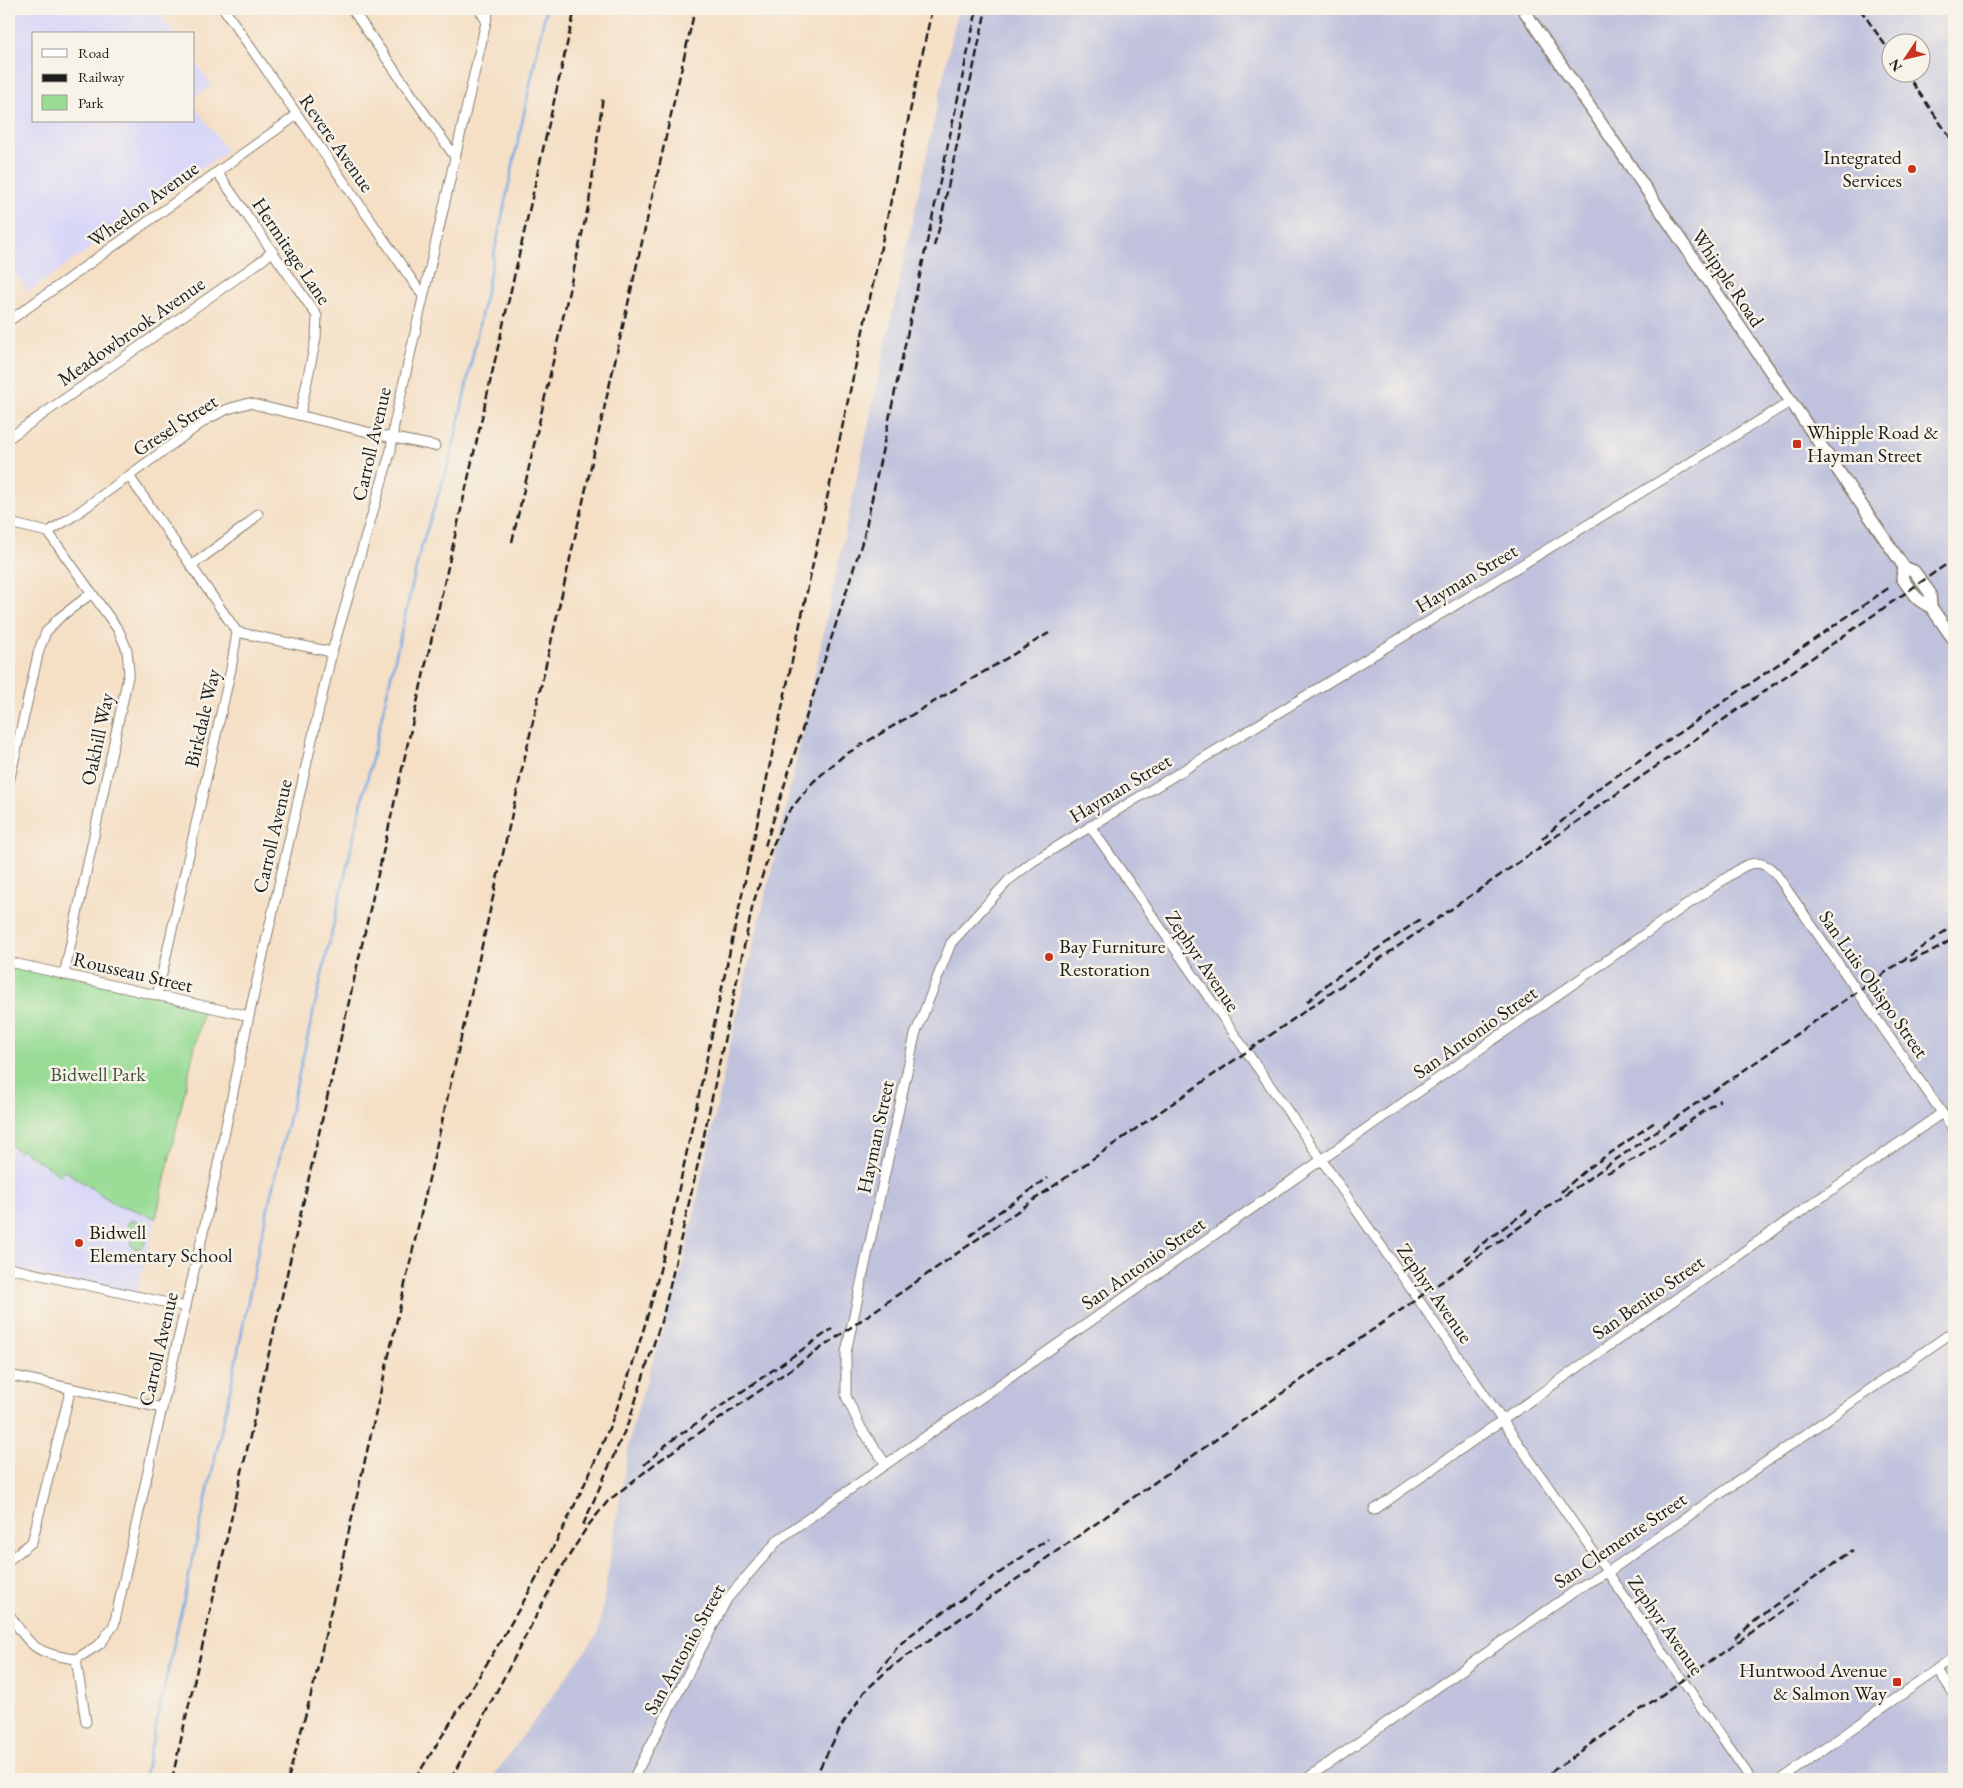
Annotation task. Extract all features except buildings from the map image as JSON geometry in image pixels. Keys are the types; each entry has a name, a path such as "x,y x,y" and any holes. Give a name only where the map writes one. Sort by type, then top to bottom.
{"main road":[{"name":"Whipple Road","path":"1522,9 1904,568 1914,571 1930,593 1931,607 1954,640"}],"street":[{"path":"352,9 455,157"},
{"path":"479,9 486,20"},
{"name":"Carroll Avenue","path":"76,1659 100,1644 114,1625 186,1306 248,1016 332,652 392,450 393,437 423,296 489,9"},
{"name":"Revere Avenue","path":"228,10 297,115 423,296"},
{"name":"Wheelon Avenue","path":"9,321 297,115"},
{"name":"Hermitage Lane","path":"217,172 317,316 316,338 300,415"},
{"name":"Meadowbrook Avenue","path":"9,438 272,251"},
{"name":"Hayman Street","path":"885,1463 861,1428 846,1396 846,1352 915,1035 951,943 1009,880 1032,862 1790,402"},
{"name":"Gresel Street","path":"48,532 75,515 207,420 228,409 249,403 435,446"},
{"path":"129,476 237,632 332,652"},
{"path":"191,566 248,524 258,514"},
{"path":"9,523 48,532"},
{"name":"Oakhill Way","path":"48,532 119,631 127,650 129,672 64,974"},
{"path":"9,782 39,650 46,632 59,618 92,593"},
{"name":"Birkdale Way","path":"157,996 231,670 237,632"},
{"name":"Zephyr Avenue","path":"1090,826 1240,1045 1322,1160 1751,1779"},
{"name":"San Antonio Street","path":"633,1779 727,1599 780,1539 885,1463 1741,868 1751,862 1761,862"},
{"name":"San Luis Obispo Street","path":"1761,862 1769,866 1776,874 1954,1130"},
{"name":"Rousseau Street","path":"9,962 248,1016"},
{"name":"San Benito Street","path":"1374,1510 1942,1113"},
{"path":"9,1268 186,1306"},
{"name":"San Clemente Street","path":"1306,1779 1584,1584 1608,1572 1954,1331"},
{"path":"9,1375 162,1408"},
{"path":"9,1560 32,1542 71,1388"},
{"path":"9,1614 28,1642 49,1655 76,1659 86,1722"},
{"path":"1781,1779 1954,1658"},
{"path":"1938,1670 1954,1694"}],"shaded area":[{"path":"9,9 157,9 174,32 32,32 32,122 195,122 195,105 227,151 28,292 9,265"},
{"path":"958,9 1954,9 1954,1779 491,1779 598,1634 631,1431 684,1261 734,1026 779,839"},
{"path":"195,61 212,85 195,97"},
{"name":"Bidwell Elementary School","path":"9,1144 20,1152 22,1149 59,1175 63,1170 120,1207 127,1207 156,1218 136,1296 9,1268"}],"green space":[{"name":"Bidwell Park","path":"9,962 204,1006 156,1218 127,1207 120,1207 64,1170 60,1175 22,1150 20,1152 9,1144"},
{"path":"132,1220 141,1224 146,1232 146,1241 140,1249 133,1248 132,1245 134,1236 128,1223"}],"waterway":[{"path":"144,1779 231,1386 258,1251 420,551 452,453 546,9"}],"railway":[{"path":"172,1779 575,9"},
{"path":"288,1779 315,1680 695,9"},
{"path":"415,1779 513,1620 558,1538 611,1423 623,1393 643,1330 676,1202 932,9"},
{"path":"765,846 864,536 977,9"},
{"path":"934,246 986,9"},
{"path":"1860,9 1880,38"},
{"path":"1912,82 1954,143"},
{"path":"512,542 589,203 603,96"},
{"path":"451,1779 559,1572 587,1527 608,1501 656,1463 1954,559"},
{"path":"1542,839 1599,788 1890,587"},
{"path":"583,1525 629,1421 664,1312 699,1159 753,904 770,852 786,815 813,782 843,756 1049,633"},
{"path":"1307,1002 1331,981 1422,918"},
{"path":"814,1779 842,1725 864,1692 891,1667 1954,925"},
{"path":"1910,961 1935,950 1954,938"},
{"path":"1607,1173 1640,1156 1720,1100"},
{"path":"1561,1192 1586,1170 1655,1122"},
{"path":"970,1236 992,1217 1048,1178"},
{"path":"1465,1260 1479,1246 1528,1210"},
{"path":"644,1465 668,1443 832,1329"},
{"path":"878,1672 899,1645 912,1634 1048,1539"},
{"path":"1735,1638 1768,1610 1853,1550"},
{"path":"1541,1779 1798,1600"}],"place":[{"name":"Integrated Services","path":"1912,169"},
{"name":"Whipple Road & Hayman Street","path":"1797,444"},
{"name":"Bay Furniture Restoration","path":"1049,957"},
{"name":"Bidwell Elementary School","path":"79,1243"},
{"name":"Huntwood Avenue & Salmon Way","path":"1897,1682"}]}
